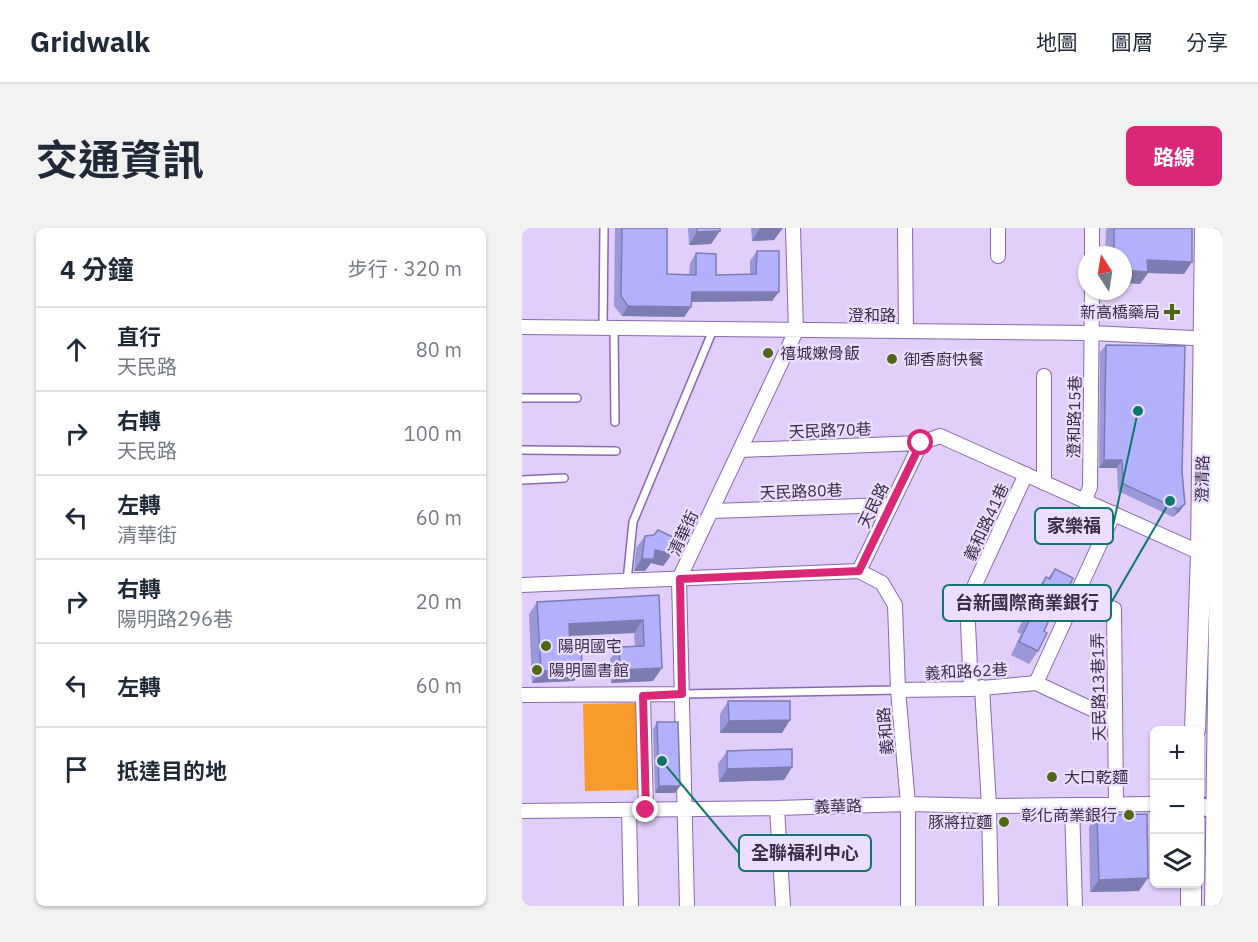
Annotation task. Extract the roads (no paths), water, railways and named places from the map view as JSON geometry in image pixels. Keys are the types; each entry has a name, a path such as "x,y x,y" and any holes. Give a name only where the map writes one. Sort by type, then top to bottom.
{"main road":[{"name":"澄清路","path":"1205,228 1216,339"},
{"name":"澄清路","path":"1215,906 1213,804 1221,626 1215,555 1216,339 1222,228"},
{"name":"澄清路","path":"1195,726 1215,555"},
{"path":"1191,888 1191,906"}],"street":[{"name":"清華街","path":"687,906 680,579 796,331 793,228"},
{"path":"905,228 906,331"},
{"path":"998,228 998,256"},
{"path":"1092,228 1092,246"},
{"name":"澄和路15巷","path":"1085,500 1090,487 1092,300"},
{"name":"澄和路","path":"522,327 1092,333 1216,339"},
{"path":"1044,376 1044,483"},
{"path":"921,443 940,436 1044,483 1215,555"},
{"name":"天民路70巷","path":"741,450 921,443"},
{"name":"天民路","path":"859,571 921,443"},
{"name":"義和路41巷","path":"991,906 989,806 967,602 1026,474"},
{"name":"天民路80巷","path":"712,511 891,505"},
{"path":"1114,513 1036,683 1115,720"},
{"path":"522,585 859,571"},
{"name":"義和路","path":"859,571 882,583 895,605 898,690 908,804 908,906"},
{"name":"天民路13巷1弄","path":"1078,592 1113,609 1116,804"},
{"name":"義和路62巷","path":"898,690 977,688 1036,683"},
{"path":"522,695 682,694"},
{"path":"643,696 646,810"},
{"name":"義華路","path":"522,811 686,810 908,804 989,806 1150,804"},
{"path":"1072,805 1075,906"},
{"path":"777,808 783,906"},
{"path":"629,810 631,906"}],"lane":[{"path":"604,228 615,422"},
{"path":"627,582 633,522 713,330"},
{"path":"522,398 577,398"},
{"path":"522,450 615,451"},
{"path":"522,480 564,478"},
{"path":"682,694 898,690"}],"place":[{"name":"新高橋藥局","path":"1172,312"},
{"name":"禧城嫩骨飯","path":"768,353"},
{"name":"御香廚快餐","path":"892,359"},
{"name":"家樂福","path":"1138,411"},
{"name":"台新國際商業銀行","path":"1170,501"},
{"name":"陽明國宅","path":"546,646"},
{"name":"陽明圖書館","path":"537,670"},
{"name":"全聯福利中心","path":"662,761"},
{"name":"大口乾麵","path":"1052,777"},
{"name":"彰化商業銀行","path":"1129,815"},
{"name":"豚將拉麵","path":"1004,822"}]}
